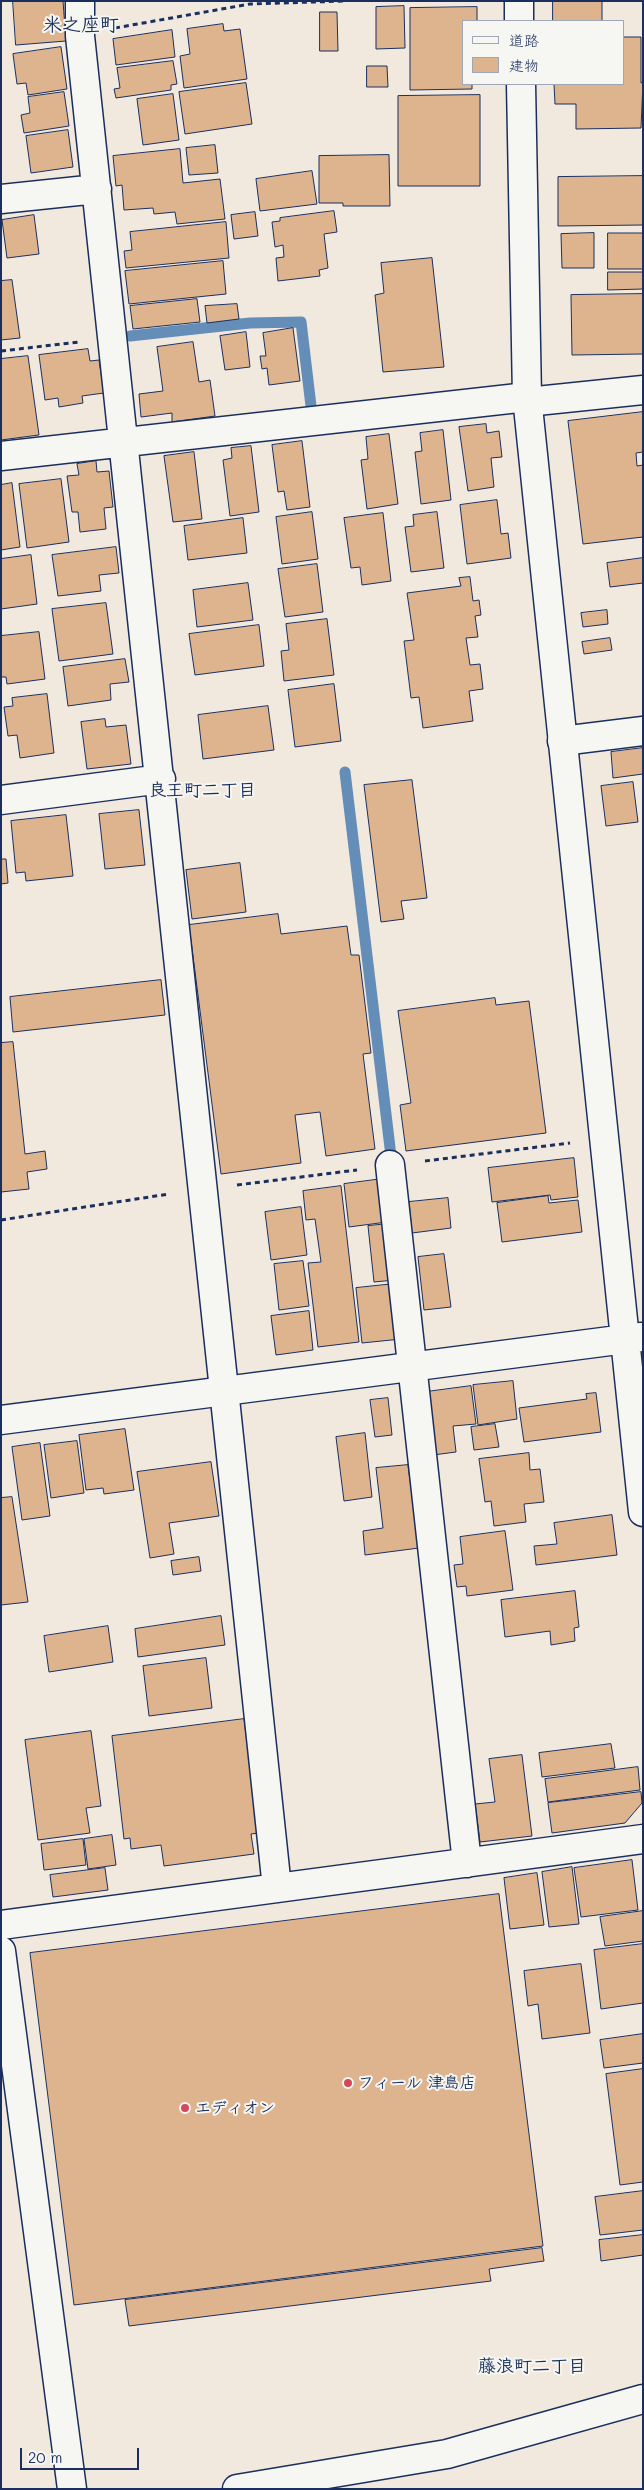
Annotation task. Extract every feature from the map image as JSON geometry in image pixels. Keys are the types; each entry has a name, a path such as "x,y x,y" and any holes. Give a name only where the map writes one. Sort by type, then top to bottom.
{"street":[{"path":"80,1 80,36 161,779 277,1888"},
{"path":"519,1 519,20"},
{"path":"520,85 527,399 562,741 633,1338 643,1512"},
{"path":"1,199 97,189"},
{"path":"1,456 527,399 643,390"},
{"path":"562,741 643,731"},
{"path":"1,800 161,779"},
{"path":"390,1165 467,1863"},
{"path":"1,1420 633,1338"},
{"path":"1,1925 643,1839"},
{"path":"1,1951 72,2489"},
{"path":"237,2489 447,2454 643,2399"}],"path":[{"path":"80,36 135,23 250,4 345,1"},
{"path":"1,351 112,339"},
{"path":"1,1220 203,1189"}],"building":[{"path":"13,1 63,1 66,41 16,45"},
{"path":"553,1 602,1 602,20 553,20"},
{"path":"404,6 405,48 376,49 376,7"},
{"path":"477,7 477,20 462,20 462,85 472,85 472,89 410,90 410,8"},
{"path":"320,12 337,12 338,51 320,51"},
{"path":"223,24 224,31 240,29 247,79 184,88 180,56 190,54 187,29"},
{"path":"172,30 175,57 116,65 113,39"},
{"path":"624,37 641,37 641,83 643,82 641,128 576,129 576,104 555,104 554,85 624,85"},
{"path":"61,47 67,89 28,95 26,83 17,84 13,54"},
{"path":"173,61 177,84 171,85 171,90 116,98 114,89 120,88 117,68"},
{"path":"367,66 387,66 388,87 367,87"},
{"path":"246,83 252,124 185,134 179,92"},
{"path":"64,92 69,126 24,133 21,115 30,113 28,97"},
{"path":"173,94 179,140 143,145 137,99"},
{"path":"480,95 480,186 398,186 398,96"},
{"path":"68,130 73,167 31,173 26,136"},
{"path":"215,145 218,173 189,175 186,148"},
{"path":"180,149 183,183 220,179 225,219 177,224 175,212 154,214 153,208 124,210 122,185 116,186 113,156"},
{"path":"389,155 390,206 343,206 343,203 319,203 319,156"},
{"path":"312,171 317,204 260,211 256,179"},
{"path":"643,176 643,225 558,226 558,177"},
{"path":"334,211 337,232 324,234 328,268 319,270 320,276 278,281 276,258 284,257 283,245 275,247 272,222 280,221 280,218"},
{"path":"255,212 258,236 234,239 231,215"},
{"path":"34,215 39,254 7,258 2,220"},
{"path":"226,222 229,258 126,268 124,251 132,250 130,232"},
{"path":"594,233 594,268 562,268 561,234"},
{"path":"608,233 643,233 643,269 608,269"},
{"path":"432,258 444,367 383,372 375,295 384,293 381,263"},
{"path":"223,261 226,294 129,304 125,271"},
{"path":"608,272 643,272 643,289 608,290"},
{"path":"12,280 20,338 1,340 1,281"},
{"path":"643,294 643,354 572,355 571,295"},
{"path":"197,299 200,322 133,329 130,306"},
{"path":"237,304 239,319 207,323 205,306"},
{"path":"293,328 300,381 269,385 267,368 262,369 260,356 266,356 263,333"},
{"path":"246,332 250,367 225,370 220,336"},
{"path":"193,342 199,382 210,380 215,416 172,422 172,413 141,417 139,394 163,391 157,347"},
{"path":"88,349 90,361 99,360 104,393 82,396 83,403 59,407 58,398 45,400 39,355"},
{"path":"28,356 39,435 1,440 1,359"},
{"path":"643,412 643,452 636,453 637,466 643,465 643,537 583,544 568,421"},
{"path":"486,424 487,433 499,431 502,457 491,458 494,487 468,491 459,427"},
{"path":"443,430 451,500 421,504 415,452 422,451 420,433"},
{"path":"389,434 398,504 367,509 361,460 368,459 366,437"},
{"path":"302,441 310,507 287,510 284,491 278,492 272,445"},
{"path":"251,446 259,512 230,516 223,460 232,458 231,448"},
{"path":"194,452 202,519 173,522 164,456"},
{"path":"96,461 97,472 109,471 113,507 104,508 106,529 80,532 78,512 72,512 67,476 79,475 77,464"},
{"path":"61,479 69,542 27,548 19,484"},
{"path":"12,483 20,547 1,550 1,485"},
{"path":"497,500 501,534 508,533 511,558 467,564 460,505"},
{"path":"312,512 318,559 282,564 276,517"},
{"path":"437,512 444,568 411,572 405,527 414,526 413,515"},
{"path":"383,513 391,581 362,585 360,567 351,568 344,518"},
{"path":"243,518 247,553 188,560 184,526"},
{"path":"116,547 119,573 99,575 101,591 58,596 52,555"},
{"path":"31,555 37,604 1,609 1,559"},
{"path":"643,558 643,583 610,587 607,563"},
{"path":"317,564 323,612 285,617 278,569"},
{"path":"470,577 473,601 479,600 481,615 475,616 478,637 466,638 470,665 480,664 483,689 469,691 473,721 423,728 419,697 411,698 404,641 414,640 407,593 461,586 459,578"},
{"path":"248,583 253,620 197,627 193,590"},
{"path":"106,603 113,654 59,661 52,609"},
{"path":"607,610 608,624 583,627 581,613"},
{"path":"327,619 334,675 284,681 281,651 289,650 286,624"},
{"path":"259,625 264,666 195,675 189,634"},
{"path":"39,632 45,679 7,684 6,677 1,677 1,636"},
{"path":"610,638 612,650 584,654 582,642"},
{"path":"125,659 129,682 110,684 111,700 68,706 63,667"},
{"path":"334,684 341,741 295,747 288,690"},
{"path":"47,694 54,753 20,758 17,735 8,736 4,707 13,706 12,698"},
{"path":"268,706 274,750 203,759 198,715"},
{"path":"105,719 106,727 126,725 131,764 87,769 81,722"},
{"path":"643,748 643,774 613,778 611,752"},
{"path":"412,780 427,898 401,901 404,919 381,922 364,785"},
{"path":"633,782 638,822 606,826 601,786"},
{"path":"139,810 145,865 105,869 99,814"},
{"path":"66,815 73,876 26,881 25,872 16,873 11,821"},
{"path":"1,859 6,859 8,883 1,884"},
{"path":"240,863 246,912 192,919 186,870"},
{"path":"278,914 281,934 347,926 351,955 359,955 371,1053 363,1054 375,1149 326,1156 320,1112 295,1115 301,1163 221,1174 189,925"},
{"path":"161,980 165,1015 13,1032 10,997"},
{"path":"495,998 496,1005 529,1001 546,1133 406,1151 400,1105 411,1103 398,1011"},
{"path":"13,1042 25,1154 45,1151 47,1169 27,1172 29,1189 1,1192 1,1043"},
{"path":"574,1158 578,1197 551,1200 550,1195 492,1202 488,1168"},
{"path":"382,1179 387,1222 349,1227 344,1184"},
{"path":"341,1186 359,1342 318,1347 308,1263 321,1262 315,1219 306,1220 303,1191"},
{"path":"548,1196 549,1203 578,1200 582,1232 502,1242 497,1203"},
{"path":"448,1198 451,1228 412,1233 409,1202"},
{"path":"301,1207 307,1255 271,1260 265,1212"},
{"path":"388,1224 395,1280 374,1282 368,1226"},
{"path":"444,1254 451,1307 424,1310 418,1257"},
{"path":"303,1261 309,1306 279,1310 274,1264"},
{"path":"394,1284 401,1339 362,1343 356,1288"},
{"path":"309,1311 313,1350 276,1355 271,1316"},
{"path":"513,1381 517,1419 478,1425 473,1385"},
{"path":"471,1386 476,1424 453,1426 456,1452 433,1455 426,1392"},
{"path":"596,1393 601,1432 524,1442 519,1408 587,1399 586,1394"},
{"path":"388,1398 392,1435 375,1437 370,1400"},
{"path":"495,1424 499,1447 474,1450 471,1427"},
{"path":"125,1429 134,1490 104,1494 103,1488 86,1490 79,1435"},
{"path":"365,1433 372,1497 344,1501 336,1437"},
{"path":"77,1441 84,1493 51,1498 44,1445"},
{"path":"40,1443 50,1516 22,1520 12,1447"},
{"path":"529,1453 530,1470 540,1469 544,1502 524,1504 526,1522 494,1526 491,1501 485,1502 479,1459"},
{"path":"211,1462 219,1516 169,1523 174,1554 150,1558 137,1472"},
{"path":"408,1465 419,1548 365,1555 363,1531 383,1528 376,1468"},
{"path":"12,1497 28,1602 1,1605 1,1498"},
{"path":"612,1515 617,1555 536,1565 534,1546 557,1544 554,1523"},
{"path":"505,1531 513,1590 467,1596 466,1586 457,1587 454,1565 463,1564 460,1537"},
{"path":"199,1557 201,1571 173,1575 171,1561"},
{"path":"575,1591 579,1627 574,1628 575,1641 551,1645 550,1631 505,1637 501,1600"},
{"path":"221,1616 225,1645 138,1657 135,1629"},
{"path":"108,1626 113,1662 49,1672 44,1636"},
{"path":"206,1658 212,1708 149,1716 143,1666"},
{"path":"244,1719 259,1833 251,1834 254,1854 164,1866 161,1845 131,1849 130,1838 124,1839 112,1736"},
{"path":"91,1731 101,1806 86,1808 90,1833 38,1840 25,1740"},
{"path":"611,1744 615,1768 542,1777 539,1753"},
{"path":"522,1755 532,1836 480,1842 475,1804 495,1802 489,1759"},
{"path":"638,1767 640,1790 548,1802 545,1779"},
{"path":"641,1792 642,1803 625,1823 552,1833 548,1803"},
{"path":"112,1835 116,1865 88,1869 84,1839"},
{"path":"83,1839 86,1865 44,1870 41,1844"},
{"path":"632,1860 638,1910 581,1917 574,1868"},
{"path":"572,1867 579,1924 549,1927 542,1872"},
{"path":"105,1868 108,1890 53,1897 50,1875"},
{"path":"537,1873 544,1925 510,1929 504,1878"},
{"path":"499,1894 543,2246 74,2305 30,1953"},
{"path":"643,1911 643,1941 605,1946 600,1917"},
{"path":"643,1944 643,2003 601,2009 594,1950"},
{"path":"581,1964 590,2033 542,2039 538,2004 528,2006 524,1971"},
{"path":"643,2034 643,2063 604,2068 600,2040"},
{"path":"643,2069 643,2182 620,2185 606,2074"},
{"path":"643,2191 643,2230 600,2235 595,2197"},
{"path":"643,2235 643,2255 601,2261 599,2240"},
{"path":"542,2248 544,2261 489,2269 491,2281 129,2326 125,2300"}],"waterway":[{"path":"130,336 250,323 301,322 311,406"},
{"path":"345,772 391,1156"}],"place":[{"name":"フィール 津島店","path":"348,2083"},
{"name":"エディオン","path":"185,2108"}],"district":[{"name":"米之座町","path":"81,25"},
{"name":"良王町二丁目","path":"202,790"},
{"name":"藤浪町二丁目","path":"532,2366"}]}
